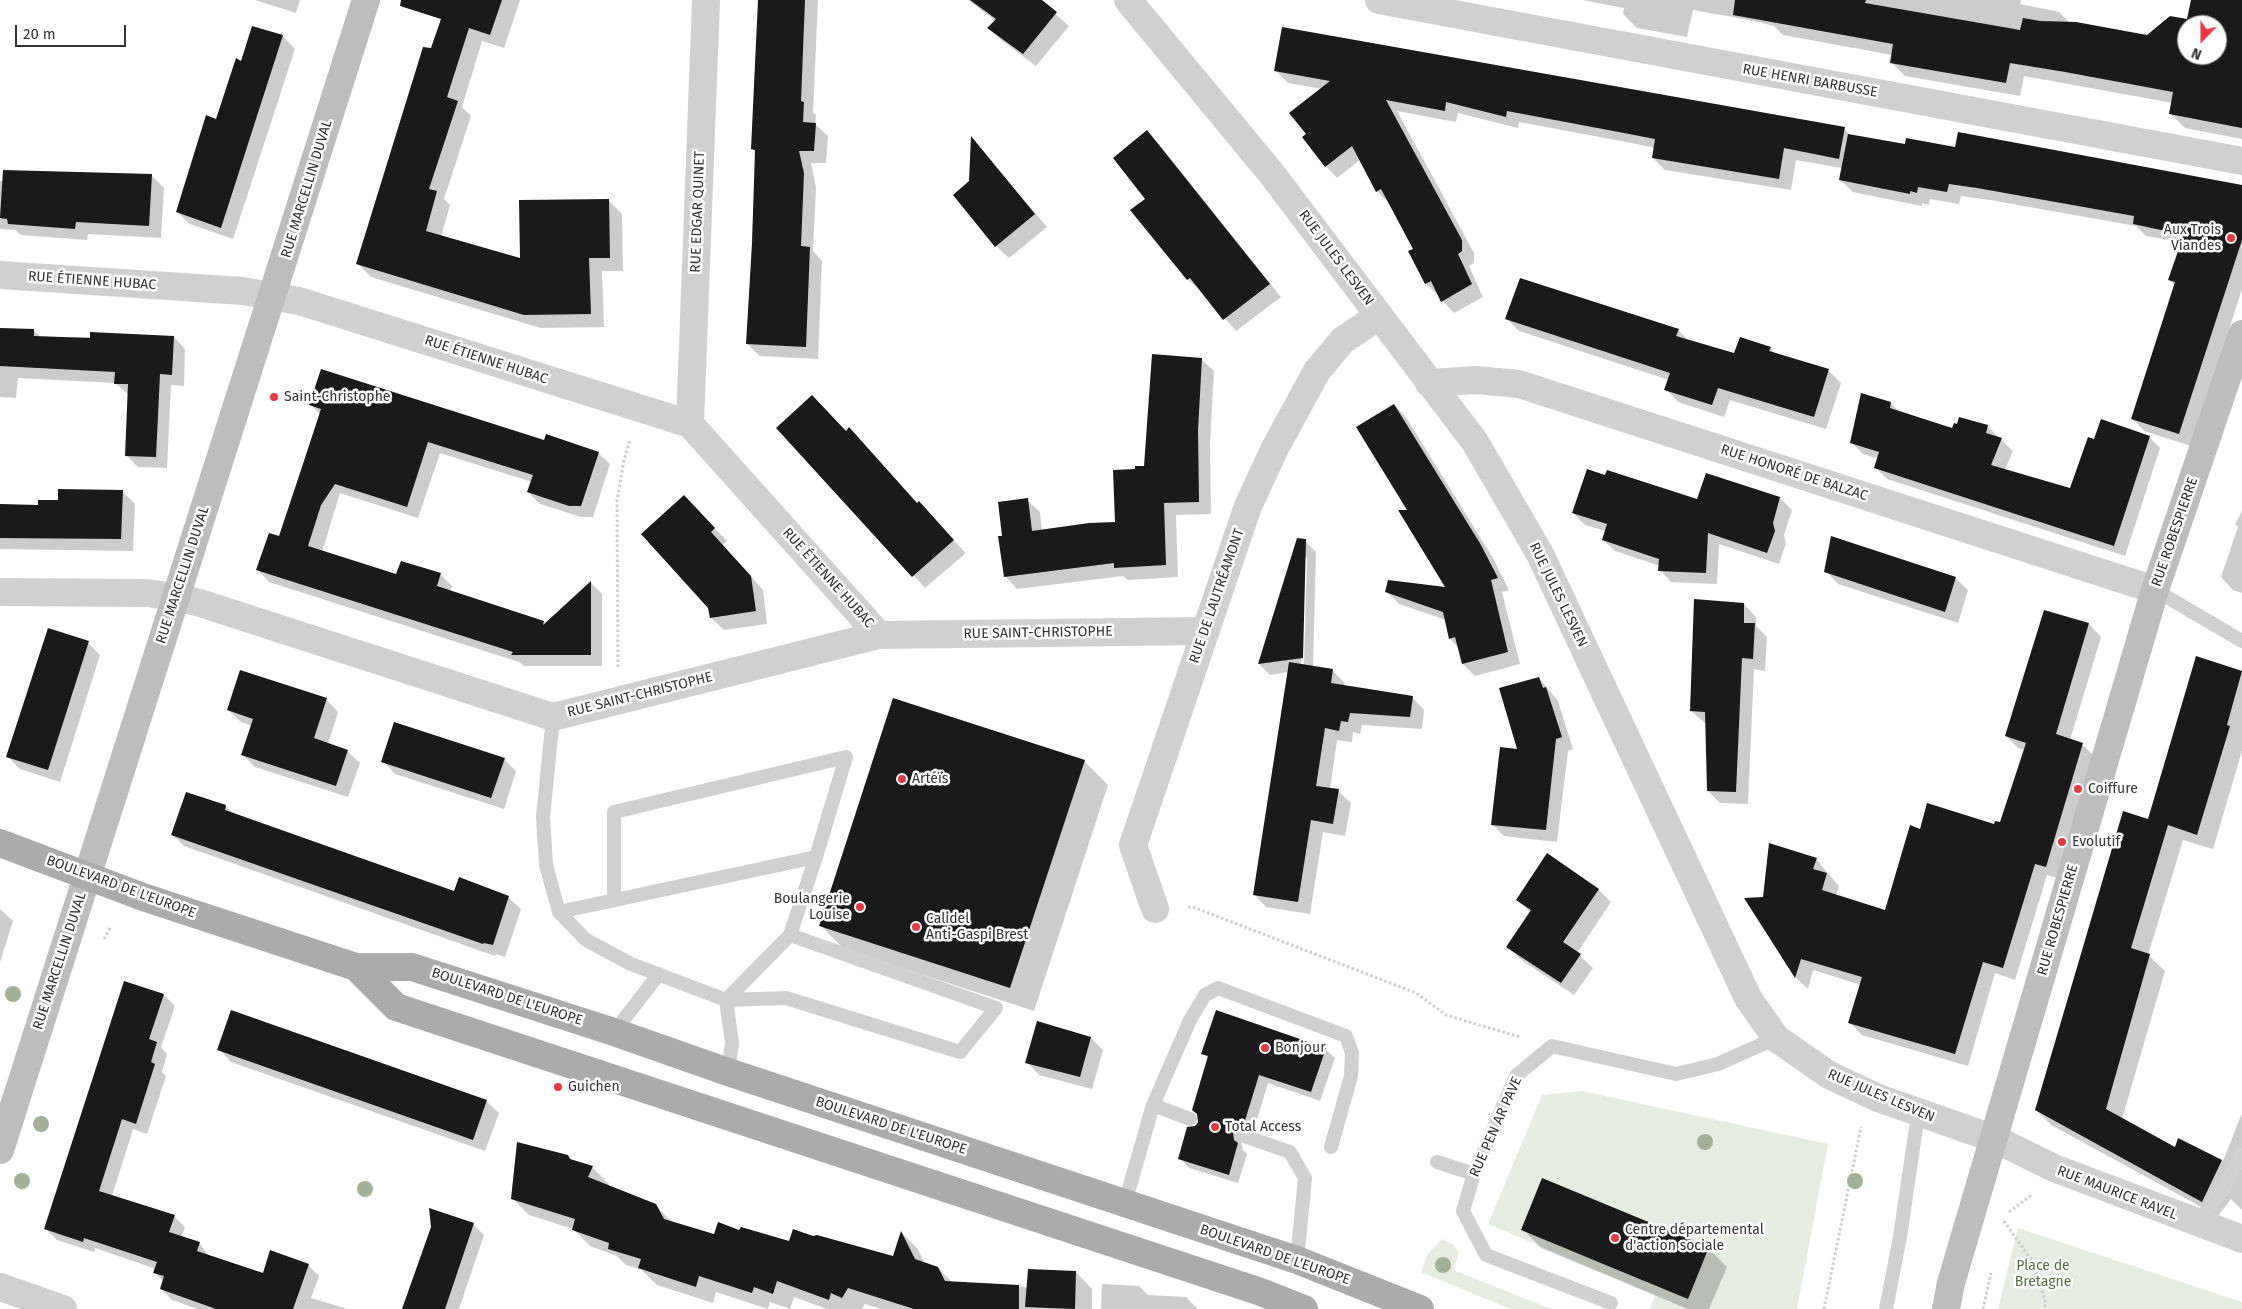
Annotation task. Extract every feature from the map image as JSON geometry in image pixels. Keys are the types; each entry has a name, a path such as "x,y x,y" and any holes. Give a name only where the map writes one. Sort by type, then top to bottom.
{"main road":[{"name":"RUE MARCELLIN DUVAL","path":"0,1150 366,0"},
{"name":"RUE ROBESPIERRE","path":"1946,1309 1951,1283 2155,590 2242,334"},
{"name":"BOULEVARD DE L'EUROPE","path":"0,843 88,877 356,967 412,967 614,1032 728,1072 1297,1260 1420,1309"},
{"name":"BOULEVARD DE L'EUROPE","path":"356,967 396,1007 1268,1300 1304,1309"}],"street":[{"name":"RUE EDGAR QUINET","path":"690,424 706,0"},
{"name":"RUE HENRI BARBUSSE","path":"1379,0 2242,161"},
{"name":"RUE JULES LESVEN","path":"1136,2 1271,173 1475,442 1540,554 1748,998 1776,1038 1829,1075 1878,1098 1994,1140"},
{"name":"RUE ÉTIENNE HUBAC","path":"0,275 243,291 298,301 690,424 879,635"},
{"name":"RUE DE LAUTRÉAMONT","path":"1156,909 1133,845 1204,631 1248,506 1275,448 1317,371 1342,340 1379,316"},
{"name":"RUE HONORÉ DE BALZAC","path":"1429,383 1476,380 1519,384 2155,590"},
{"name":"RUE SAINT-CHRISTOPHE","path":"0,592 147,593 176,597 200,603 553,717 879,635 1204,631"},
{"name":"RUE MAURICE RAVEL","path":"1994,1140 2038,1162 2197,1224 2242,1239"},
{"path":"0,1287 63,1309"}],"lane":[{"path":"2155,590 2242,640"},
{"path":"553,717 542,818 546,865 559,912 586,940 631,964 726,1000 786,998 960,1052 996,1008 790,935"},
{"path":"614,899 614,812 846,757 790,935 726,1000"},
{"path":"559,912 816,857"},
{"path":"614,1032 658,974"},
{"path":"1125,1204 1153,1105 1190,1020 1204,995 1218,988 1346,1036 1352,1053 1351,1076 1331,1147"},
{"path":"726,1000 732,1043 728,1072"},
{"path":"1552,1046 1676,1074 1718,1064 1776,1038"},
{"name":"RUE PEN AR PAVE","path":"1552,1046 1516,1076 1474,1174 1463,1211 1486,1255 1611,1303"},
{"path":"1153,1105 1190,1118"},
{"path":"1886,1309 1900,1237 1918,1114"},
{"path":"1241,1135 1290,1152 1305,1178 1297,1260"},
{"path":"2197,1224 2224,1187 2242,1154"},
{"path":"1437,1162 1474,1174"}],"path":[{"path":"619,700 617,501 624,460 639,408"},
{"path":"1156,909 1193,907 1416,993 1446,1015 1552,1046"},
{"path":"1824,1309 1861,1126 1878,1098"},
{"path":"2001,1229 2003,1220 2011,1209 2035,1193"},
{"path":"1974,1206 2003,1220 2032,1261 2045,1300 2045,1309"},
{"path":"1983,1309 1993,1267"}],"green space":[{"path":"1582,1091 1828,1144 1797,1309 1650,1309 1655,1295 1488,1224 1542,1095"},
{"name":"Place de Bretagne","path":"2018,1228 2242,1302 2242,1309 1998,1309"},
{"path":"1442,1239 1454,1245 1459,1254 1453,1270 1551,1309 1510,1309 1421,1272 1428,1254"}],"building":[{"path":"401,0 502,0 490,35 469,28 447,97 458,101 429,189 437,191 426,231 520,258 519,200 609,199 610,258 589,258 591,314 524,315 356,264 423,47 431,48 441,19 400,6"},
{"path":"758,0 805,0 801,101 804,102 803,122 816,123 814,151 799,151 804,173 801,246 810,247 806,347 746,344 752,244 755,150 751,149"},
{"path":"970,0 1042,0 1057,12 1023,54 987,28 996,19"},
{"path":"1735,0 1866,0 1865,3 2020,30 2023,18 2040,21 2076,22 2147,35 2170,16 2177,17 2177,65 2227,65 2227,15 2188,15 2191,0 2242,0 2242,128 2169,114 2173,92 2065,72 2010,63 2006,83 1890,63 1893,44 1733,15"},
{"path":"252,26 283,35 221,228 176,212 206,115 216,119 236,58 241,61"},
{"path":"1282,27 1845,127 1839,159 1784,148 1779,179 1652,158 1655,139 1507,111 1506,117 1446,102 1445,111 1386,100 1462,240 1462,251 1458,254 1472,284 1441,302 1431,281 1425,284 1408,251 1413,249 1381,189 1376,192 1352,146 1325,167 1302,137 1306,134 1289,113 1330,81 1274,71"},
{"path":"1147,130 1270,284 1223,320 1190,278 1187,280 1130,210 1145,199 1113,158"},
{"path":"1958,132 2242,185 2242,240 2179,434 2131,419 2175,282 2168,280 2185,231 2161,230 2133,224 2134,216 1977,188 1949,184 1947,192 1918,187 1917,193 1910,191 1910,194 1839,180 1848,134 1905,144 1906,138 1955,147"},
{"path":"971,136 1035,214 995,247 953,195 969,181"},
{"path":"3,170 152,174 149,226 76,222 75,229 8,224 7,219 0,218"},
{"path":"1520,278 1679,329 1676,336 1734,353 1740,337 1771,347 1769,351 1829,369 1814,417 1718,388 1712,405 1664,390 1670,373 1505,319"},
{"path":"0,328 34,329 34,336 90,338 90,332 174,336 172,375 160,374 156,457 125,456 128,384 114,384 115,372 0,366"},
{"path":"1152,354 1202,358 1198,430 1199,502 1164,503 1166,565 1114,568 1114,563 1004,577 998,536 1002,536 998,502 1028,498 1032,531 1089,523 1115,522 1113,470 1135,469 1135,466 1144,466"},
{"path":"321,369 544,440 546,434 599,452 581,506 569,506 527,492 533,475 428,442 407,507 335,484 321,505 308,546 396,574 401,561 441,573 437,586 544,621 543,625 591,581 591,655 511,655 513,652 256,570 269,533 279,536 321,409 309,405"},
{"path":"1861,393 1891,402 1890,408 1952,428 1954,423 1957,424 1959,417 1988,425 1986,433 2002,438 1991,465 2070,488 2088,437 2094,439 2101,419 2150,436 2114,546 1874,468 1879,452 1850,443"},
{"path":"812,395 846,431 849,427 917,503 919,501 954,540 912,577 776,428"},
{"path":"1394,404 1481,545 1498,578 1491,580 1508,652 1462,664 1455,637 1449,639 1443,612 1385,592 1388,580 1445,587 1398,510 1407,510 1356,427"},
{"path":"1587,469 1605,475 1607,470 1697,499 1706,473 1780,497 1773,523 1775,531 1767,553 1708,533 1706,573 1658,571 1659,559 1602,540 1607,524 1572,513"},
{"path":"58,489 123,490 121,539 0,538 0,504 38,505 38,500 58,500"},
{"path":"684,495 715,528 711,532 751,576 756,611 710,618 708,608 641,534"},
{"path":"1831,536 1956,577 1945,612 1824,572"},
{"path":"1297,538 1306,539 1303,658 1258,664"},
{"path":"1694,599 1744,603 1744,623 1755,623 1753,659 1742,658 1736,792 1707,791 1705,712 1690,711"},
{"path":"2044,610 2089,623 2056,734 2083,743 2046,867 2035,864 2003,968 1983,962 1955,1054 1848,1023 1862,977 1801,959 1795,978 1744,898 1763,897 1769,843 1817,858 1813,869 1827,873 1822,890 1885,910 1910,825 1920,829 1927,803 1994,824 1995,821 2000,822 2026,743 2005,736"},
{"path":"48,628 89,641 48,770 6,757"},
{"path":"2196,656 2242,671 2227,725 2230,726 2197,835 2168,825 2131,948 2150,954 2106,1109 2175,1147 2178,1138 2222,1160 2202,1202 2035,1110 2123,811 2148,819"},
{"path":"1289,662 1333,669 1331,683 1413,696 1410,717 1350,713 1348,722 1341,721 1339,731 1325,728 1316,786 1339,789 1333,824 1311,820 1298,902 1253,895"},
{"path":"240,670 327,698 314,738 348,750 336,786 241,755 253,719 227,710"},
{"path":"1539,677 1543,688 1546,687 1562,737 1556,739 1546,830 1491,825 1500,747 1517,749 1499,688"},
{"path":"893,698 1085,760 1010,988 819,926"},
{"path":"394,722 505,758 491,798 381,762"},
{"path":"186,792 226,805 225,810 454,891 459,877 509,896 493,945 483,944 171,835"},
{"path":"1547,853 1599,889 1563,942 1581,954 1561,983 1506,947 1531,910 1516,900"},
{"path":"124,981 164,994 149,1039 157,1042 151,1062 155,1064 136,1124 122,1119 99,1191 175,1215 169,1232 200,1242 197,1251 263,1273 270,1250 309,1264 293,1309 216,1309 160,1289 164,1276 153,1273 157,1262 84,1238 83,1242 44,1229"},
{"path":"231,1010 487,1100 473,1140 217,1050"},
{"path":"1216,1010 1326,1048 1311,1092 1259,1075 1243,1127 1236,1128 1233,1133 1234,1140 1238,1143 1229,1175 1178,1159 1187,1127 1195,1126 1198,1122 1197,1114 1192,1110 1208,1056 1201,1054"},
{"path":"1037,1021 1091,1037 1080,1077 1025,1063"},
{"path":"517,1142 568,1155 570,1159 593,1166 588,1177 656,1204 664,1219 714,1234 718,1222 739,1230 741,1227 789,1241 793,1229 813,1236 817,1235 893,1256 901,1231 915,1259 938,1267 945,1281 1019,1285 1019,1309 914,1309 848,1288 842,1298 831,1293 829,1300 777,1281 773,1294 754,1287 752,1293 699,1276 696,1287 638,1268 641,1259 608,1249 609,1243 572,1230 575,1219 511,1199"},
{"name":"Centre départemental d'action sociale","path":"1542,1178 1709,1247 1688,1299 1521,1230"},
{"path":"429,1208 474,1223 445,1309 402,1309 431,1227"},
{"path":"1028,1269 1076,1271 1075,1309 1025,1307"}],"place":[{"name":"Aux Trois Viandes","path":"2231,238"},
{"name":"Saint-Christophe","path":"274,397"},
{"name":"Artéïs","path":"902,779"},
{"name":"Coiffure","path":"2078,789"},
{"name":"Evolutif","path":"2062,842"},
{"name":"Boulangerie Louise","path":"860,907"},
{"name":"Calidel Anti-Gaspi Brest","path":"916,927"},
{"name":"Bonjour","path":"1265,1048"},
{"name":"Guichen","path":"558,1087"},
{"name":"Total Access","path":"1215,1127"},
{"name":"Centre départemental d'action sociale","path":"1615,1238"}]}
